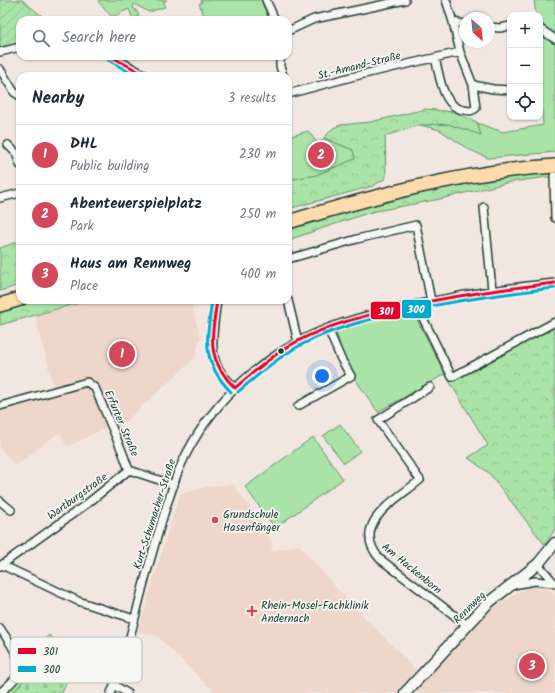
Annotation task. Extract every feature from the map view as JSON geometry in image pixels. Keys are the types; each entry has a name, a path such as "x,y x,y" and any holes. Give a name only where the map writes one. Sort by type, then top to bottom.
{"highway":[{"path":"292,211 440,174 497,163 555,157"},
{"path":"292,221 443,181 499,171 554,171"},
{"path":"0,296 16,291"},
{"path":"0,306 16,301"}],"street":[{"path":"266,0 273,16"},
{"path":"292,29 314,19 405,0"},
{"path":"435,58 444,91 449,100 462,110 474,110 476,108 473,85 460,52 446,0"},
{"path":"453,22 459,23"},
{"path":"495,28 507,27"},
{"path":"543,31 554,39"},
{"path":"0,52 16,48"},
{"name":"St.-Amand-Straße","path":"292,93 351,77 460,52"},
{"path":"117,60 140,72"},
{"path":"280,60 282,72"},
{"path":"0,69 16,93"},
{"path":"473,85 507,90"},
{"path":"8,146 16,152"},
{"path":"554,171 555,218"},
{"path":"0,198 16,194"},
{"path":"484,207 492,290"},
{"path":"292,258 357,239 416,225 431,301"},
{"name":"Kurt-Schumacher-Straße","path":"130,637 152,552 177,473 201,428 235,388 274,356 298,342 328,329 378,313 416,304 492,290 555,283"},
{"path":"217,304 213,353 215,361 224,376 235,388"},
{"path":"289,304 298,342"},
{"path":"416,304 452,377 555,322"},
{"path":"298,406 351,376 341,359 328,329"},
{"name":"Erfurter Straße","path":"0,406 87,382 95,388 129,470"},
{"name":"Am Hackenborn","path":"430,387 378,420 420,480 378,514 370,526 369,538 373,551 380,558 467,625"},
{"path":"129,470 174,485"},
{"name":"Wartburgstraße","path":"1,566 88,503 129,470"},
{"path":"0,501 11,510"},
{"name":"Rennweg","path":"405,693 488,603 538,564 555,543"},
{"path":"538,564 555,584"},
{"path":"1,566 78,601 134,619"},
{"path":"511,586 535,581 555,584"},
{"path":"0,628 10,644"},
{"path":"0,693 10,682"},
{"path":"114,684 127,693"},
{"name":"Kurt-Schumacher-Straße","path":"111,693 114,684"}],"shaded area":[{"path":"76,304 192,304 200,337 195,358 111,435 107,427 67,447 60,432 15,466 0,448 0,410 55,393 35,316"},
{"name":"Rhein-Mosel-Fachklinik Andernach","path":"233,484 267,531 273,545 270,551 299,545 339,591 416,670 396,693 215,693 157,636 138,632 180,494 213,485"},
{"path":"534,585 546,587 555,595 555,693 410,693 471,628 493,608 520,591"}],"green space":[{"path":"0,0 22,0 42,16 16,16 16,44 0,47"},
{"path":"167,0 164,1 165,7 149,12 134,4 133,8 139,16 132,16 129,9 111,16 98,1"},
{"path":"201,0 261,0 267,16 204,16 199,4 202,2"},
{"path":"534,0 555,0 555,152 488,158 468,149 440,130 420,125 448,124 480,134 477,123 503,132 543,125 543,12 536,12"},
{"path":"426,109 454,112 477,122 481,135 448,124 420,125 385,136 386,178 373,186 292,208 292,179 316,175 355,159 353,150 324,138 333,128 340,125 370,122"},
{"path":"308,131 318,144 324,138 353,150 355,159 316,176 292,179 292,136"},
{"path":"555,169 555,176 511,182 440,199 371,212 292,239 292,224 426,188"},
{"path":"16,242 16,286 0,291 0,248"},
{"path":"24,304 75,304 0,325 0,311"},
{"path":"412,310 445,374 378,412 353,376 355,374 344,358 336,332 381,317"},
{"path":"551,326 555,334 555,529 545,545 489,473 468,458 488,445 449,381"},
{"path":"340,424 360,451 344,463 323,436"},
{"path":"313,437 343,479 275,528 245,487"},
{"path":"12,683 22,683 13,693 3,693"},
{"path":"22,683 66,683 62,693 13,693"}],"transit line":[{"name":"300","path":"108,60 129,72"},
{"name":"301","path":"117,60 140,72"},
{"name":"301","path":"235,388 281,351 309,335 345,322 393,309 453,297 555,283"},
{"name":"300","path":"238,392 284,355 301,345 341,328 383,316 429,306 483,297 555,288"},
{"name":"300","path":"211,304 208,327 208,349 210,359 214,370 231,392"},
{"name":"301","path":"216,304 213,326 213,347 215,357 225,377 235,388"}],"place":[{"name":"Abenteuerspielplatz","path":"321,155"},
{"name":"DHL","path":"122,354"},
{"name":"Grundschule Hasenfänger","path":"215,520"},
{"name":"Rhein-Mosel-Fachklinik Andernach","path":"252,611"},
{"name":"Haus am Rennweg","path":"532,666"}]}
